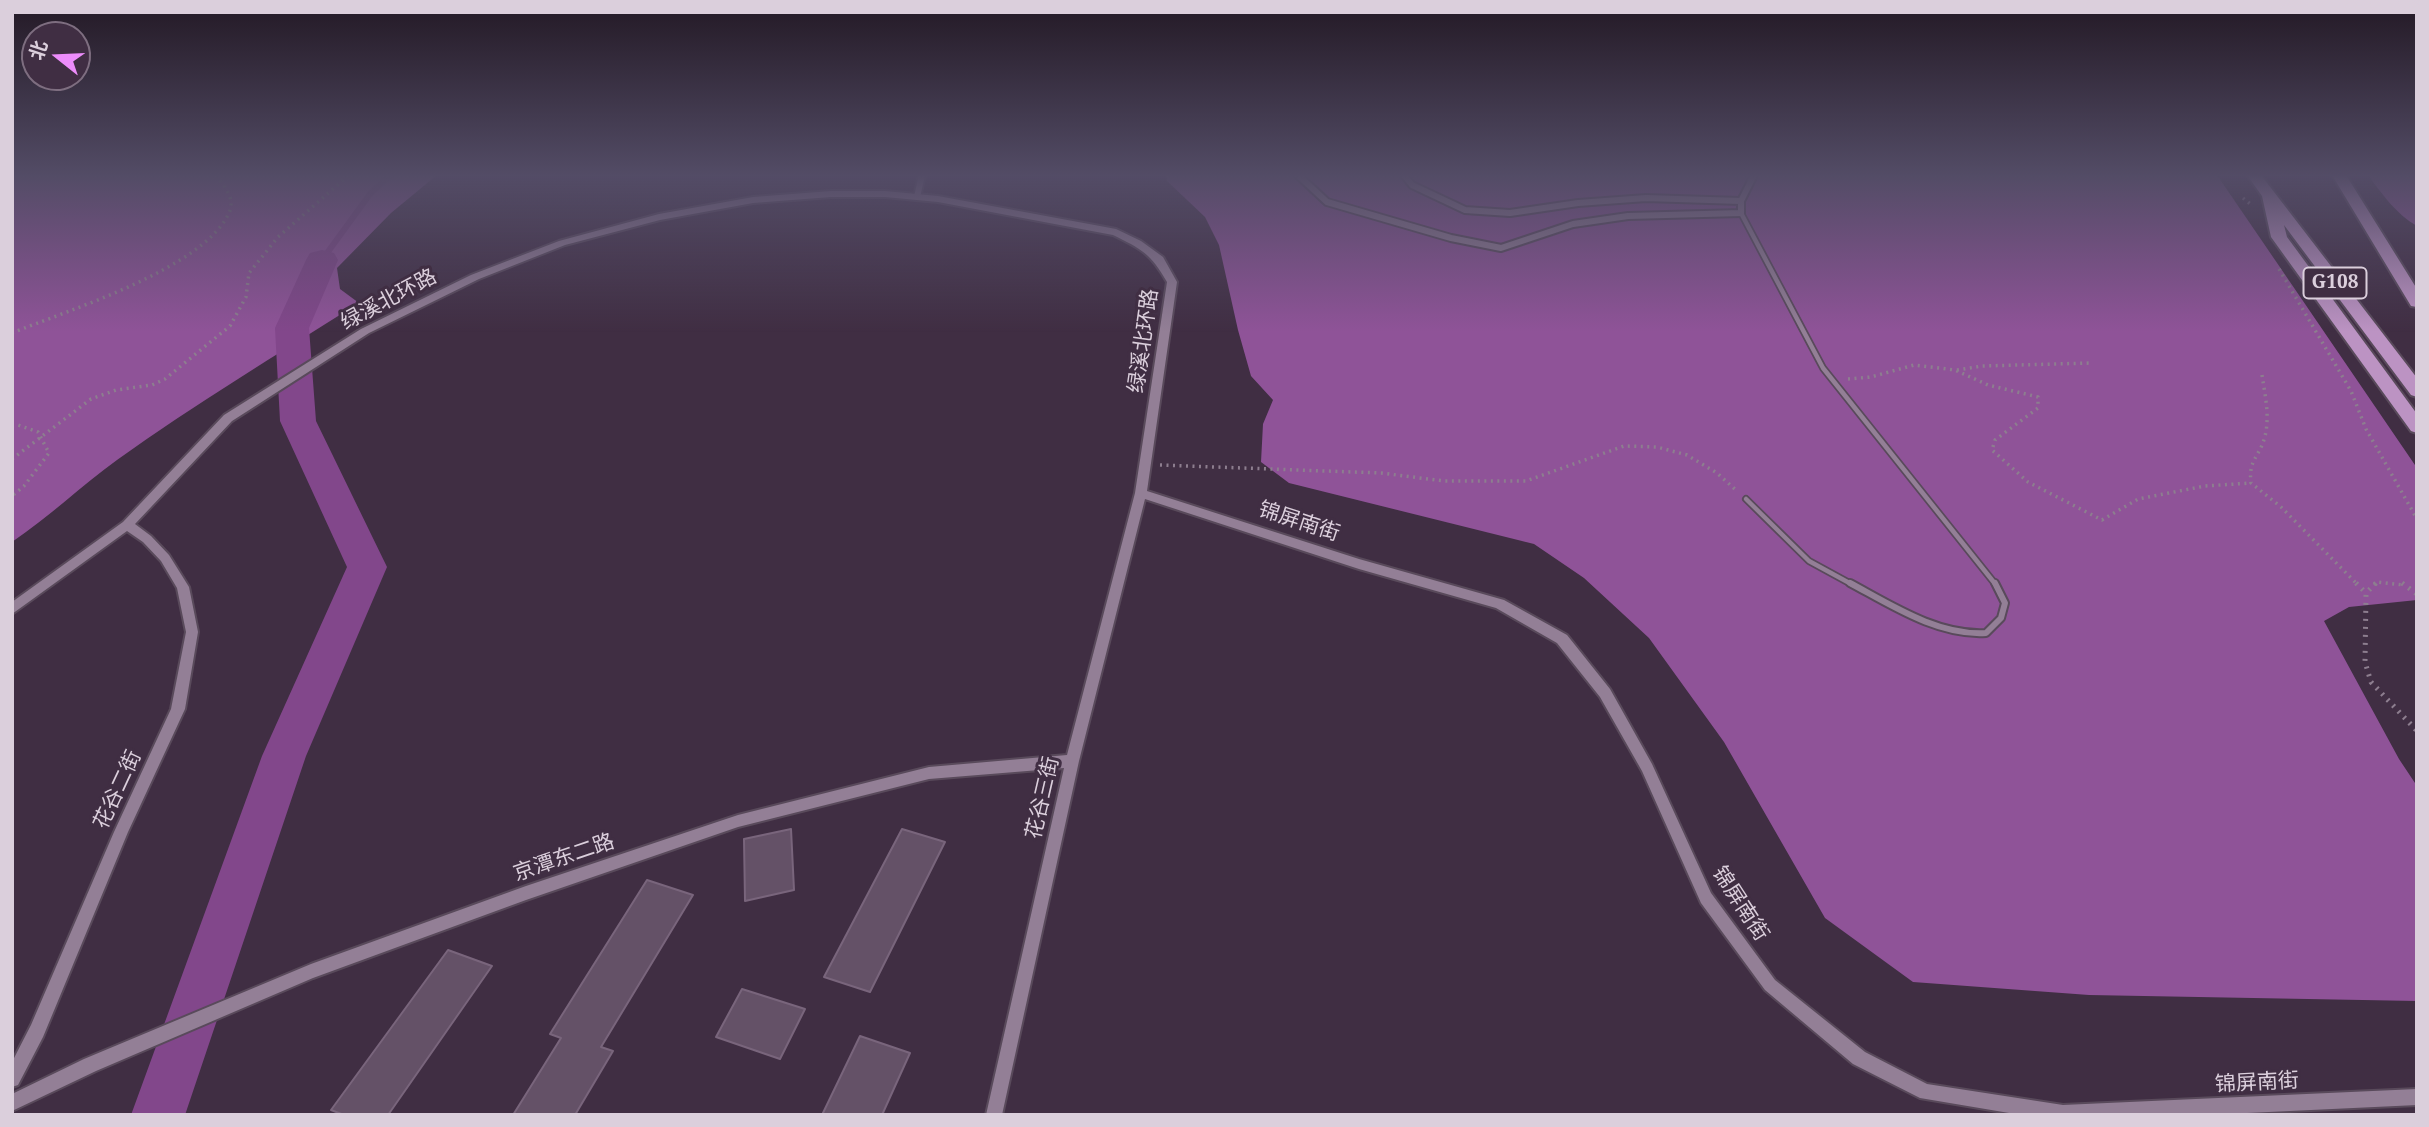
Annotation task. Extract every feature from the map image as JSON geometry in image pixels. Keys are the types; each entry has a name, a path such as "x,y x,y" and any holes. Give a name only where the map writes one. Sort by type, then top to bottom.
{"highway":[{"path":"2277,228 2279,237 2417,427"},
{"name":"G108","path":"2294,228 2417,391"},
{"name":"G108","path":"2371,228 2417,302"}],"street":[{"name":"绿溪北环路","path":"12,609 127,525 228,418 354,338 475,277 562,243 619,228"},
{"name":"绿溪北环路","path":"1096,228 1116,232 1138,243 1159,259 1172,282 1141,493"},
{"path":"1413,228 1451,239 1501,248 1562,228"},
{"name":"花谷三街","path":"994,1115 1072,761 1141,493"},
{"name":"锦屏南街","path":"1141,493 1359,564 1500,604 1562,639 1605,693 1635,747 1706,898 1770,985 1859,1058 1926,1092 2063,1113 2417,1097"},
{"name":"花谷二街","path":"12,1079 37,1031 121,832 178,709 192,632 183,587 165,558 147,539 127,525"},
{"name":"京潭东二路","path":"90,1065 311,971 526,893 738,821 929,773 1072,761"},
{"path":"12,1103 90,1065"}],"lane":[{"path":"1746,499 1809,561 1913,617 1971,634 1986,633 2001,618 2005,603 2001,590 1823,368 1749,228"}],"path":[{"path":"12,333 166,270 200,248 217,228"},
{"path":"12,459 91,399 165,379 229,326 246,297 248,273 289,228"},
{"path":"2273,258 2351,391 2365,429 2417,519"},
{"path":"1830,377 1871,377 1914,365 1955,370 1982,366 2092,363"},
{"path":"1955,370 1988,385 2038,397 2038,408 1995,440 1992,450 2000,460 2051,496 2102,520 2138,499 2204,486 2251,483"},
{"path":"2262,374 2265,438 2248,466 2251,483 2281,507 2366,593"},
{"path":"12,426 18,425 38,432 49,453 24,486 12,496"},
{"path":"1145,465 1369,472 1444,481 1526,481 1624,446 1657,447 1697,461 1717,473 1746,499"},
{"path":"2417,594 2402,583 2377,582 2366,593 2365,662 2371,682 2417,732"}],"shaded area":[{"path":"12,228 377,228 337,268 340,289 359,303 146,439 12,542"},
{"path":"1210,228 2253,228 2417,468 2417,600 2349,607 2324,621 2399,759 2417,786 2417,1001 2089,995 1913,982 1825,918 1724,742 1649,638 1584,578 1534,544 1289,483 1261,462 1263,424 1273,400 1251,376 1219,245"}],"building":[{"path":"791,829 794,890 745,901 744,839"},
{"path":"902,829 945,842 870,992 824,977"},
{"path":"647,880 693,895 601,1047 613,1051 575,1115 513,1115 561,1038 550,1034"},
{"path":"448,950 492,966 388,1115 344,1115 331,1110"},
{"path":"742,989 805,1009 780,1059 716,1037"},
{"path":"860,1036 910,1053 882,1115 822,1115"}],"waterway":[{"path":"322,260 346,228"},
{"path":"158,1115 284,756 367,567 298,421 292,328 322,260"}]}
